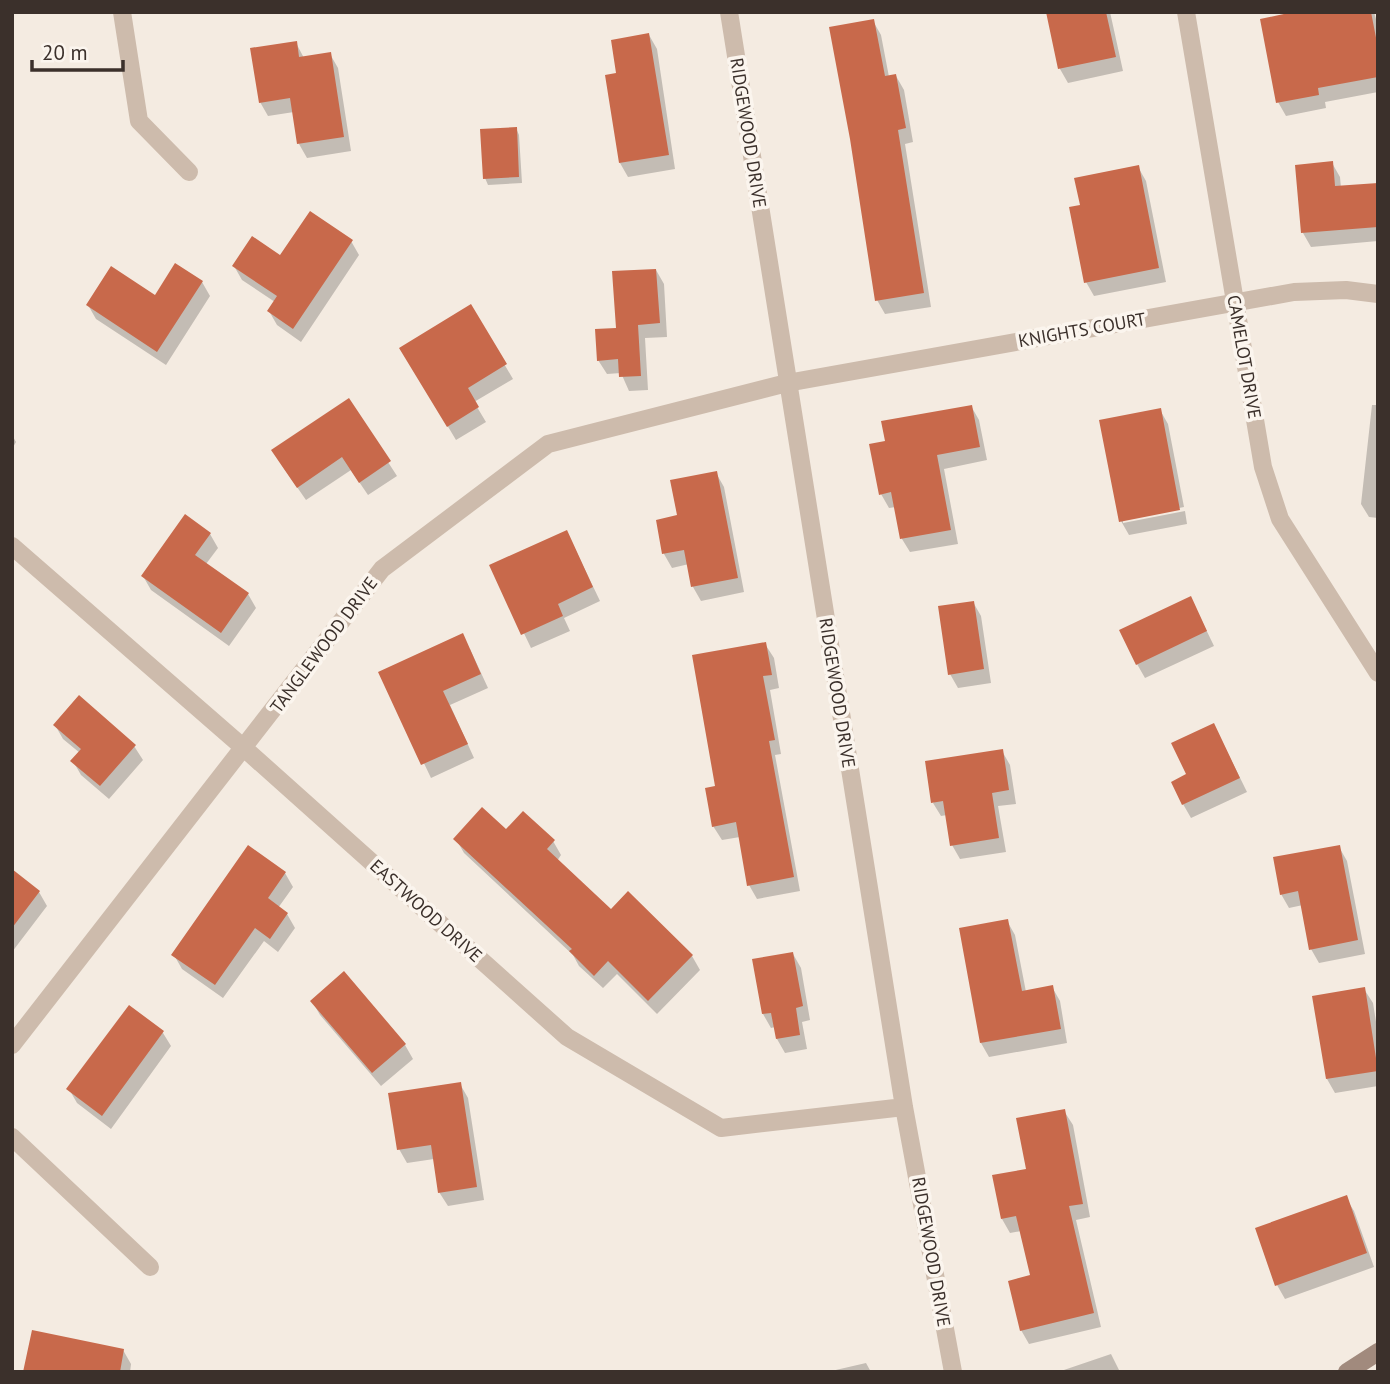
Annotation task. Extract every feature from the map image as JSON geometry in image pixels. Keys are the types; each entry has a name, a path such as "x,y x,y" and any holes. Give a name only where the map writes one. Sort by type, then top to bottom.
{"street":[{"path":"122,12 139,121 189,172"},
{"name":"RIDGEWOOD DRIVE","path":"729,12 904,1107 953,1372"},
{"name":"CAMELOT DRIVE","path":"1186,12 1263,467 1280,519 1378,673"},
{"name":"KNIGHTS COURT","path":"787,383 1294,292 1346,290 1378,294"},
{"name":"TANGLEWOOD DRIVE","path":"12,1045 382,569 548,444 787,383"},
{"name":"EASTWOOD DRIVE","path":"12,546 245,748 567,1037 721,1128 904,1107"},
{"path":"12,1137 150,1267"},
{"path":"1347,1372 1378,1352"}],"building":[{"path":"1046,12 1106,12 1116,57 1058,69"},
{"path":"1293,12 1371,12 1378,48 1378,77 1318,88 1319,95 1276,103 1260,19"},
{"path":"874,19 885,76 896,74 906,128 898,130 924,293 875,301 850,139 829,27"},
{"path":"649,33 669,155 619,163 605,75 616,73 611,40"},
{"path":"297,41 299,57 331,52 344,137 297,144 290,98 259,103 250,48"},
{"path":"517,127 519,177 483,179 480,129"},
{"path":"1333,161 1335,186 1378,183 1378,227 1301,233 1295,165"},
{"path":"1139,165 1159,268 1084,283 1069,207 1080,205 1074,178"},
{"path":"310,211 353,240 293,329 267,311 277,296 232,266 252,236 280,255"},
{"path":"175,263 203,281 157,352 86,305 111,266 155,295"},
{"path":"656,269 660,323 638,325 641,376 619,377 618,359 597,361 595,329 616,328 612,271"},
{"path":"471,304 507,364 468,388 479,407 447,427 399,348"},
{"path":"349,398 391,461 359,483 342,457 297,488 271,450"},
{"path":"972,405 980,447 937,455 951,530 900,539 891,492 879,495 869,444 885,441 881,421"},
{"path":"1161,408 1180,510 1119,522 1099,420"},
{"path":"717,471 738,578 691,587 684,550 662,554 656,520 677,515 670,480"},
{"path":"185,514 211,533 195,555 249,593 221,633 141,576"},
{"path":"567,530 593,587 558,604 563,616 521,635 489,565"},
{"path":"1191,596 1207,631 1136,665 1119,630"},
{"path":"974,601 984,669 948,675 938,606"},
{"path":"463,633 481,674 443,691 468,744 421,765 378,672"},
{"path":"766,642 772,675 763,676 775,740 769,741 794,877 747,886 736,822 712,827 705,788 715,786 692,655"},
{"path":"79,695 136,745 100,786 70,761 81,749 53,725"},
{"path":"1214,723 1240,778 1182,805 1171,782 1186,774 1171,743"},
{"path":"1003,749 1009,790 992,793 999,838 950,846 943,801 931,803 925,761"},
{"path":"482,807 506,829 523,811 555,840 547,849 611,909 628,891 693,955 648,1001 608,961 594,976 569,951 572,949 453,839"},
{"path":"248,845 286,872 268,898 288,913 270,939 255,928 215,985 171,955"},
{"path":"1340,845 1358,940 1309,950 1298,891 1280,895 1273,857"},
{"path":"12,869 40,891 12,928"},
{"path":"1008,919 1022,991 1053,985 1061,1029 980,1043 959,928"},
{"path":"793,952 803,1006 796,1008 800,1035 776,1039 771,1013 762,1014 752,959"},
{"path":"344,971 406,1044 372,1073 310,1001"},
{"path":"1365,987 1378,1071 1326,1079 1312,996"},
{"path":"129,1005 164,1031 102,1116 66,1089"},
{"path":"461,1082 477,1187 438,1193 431,1145 397,1150 388,1093"},
{"path":"1065,1109 1083,1204 1069,1206 1094,1313 1020,1331 1008,1281 1030,1275 1016,1216 1001,1219 992,1175 1026,1169 1016,1118"},
{"path":"1347,1195 1367,1253 1275,1286 1255,1228"},
{"path":"32,1330 124,1349 120,1372 23,1372"}]}
